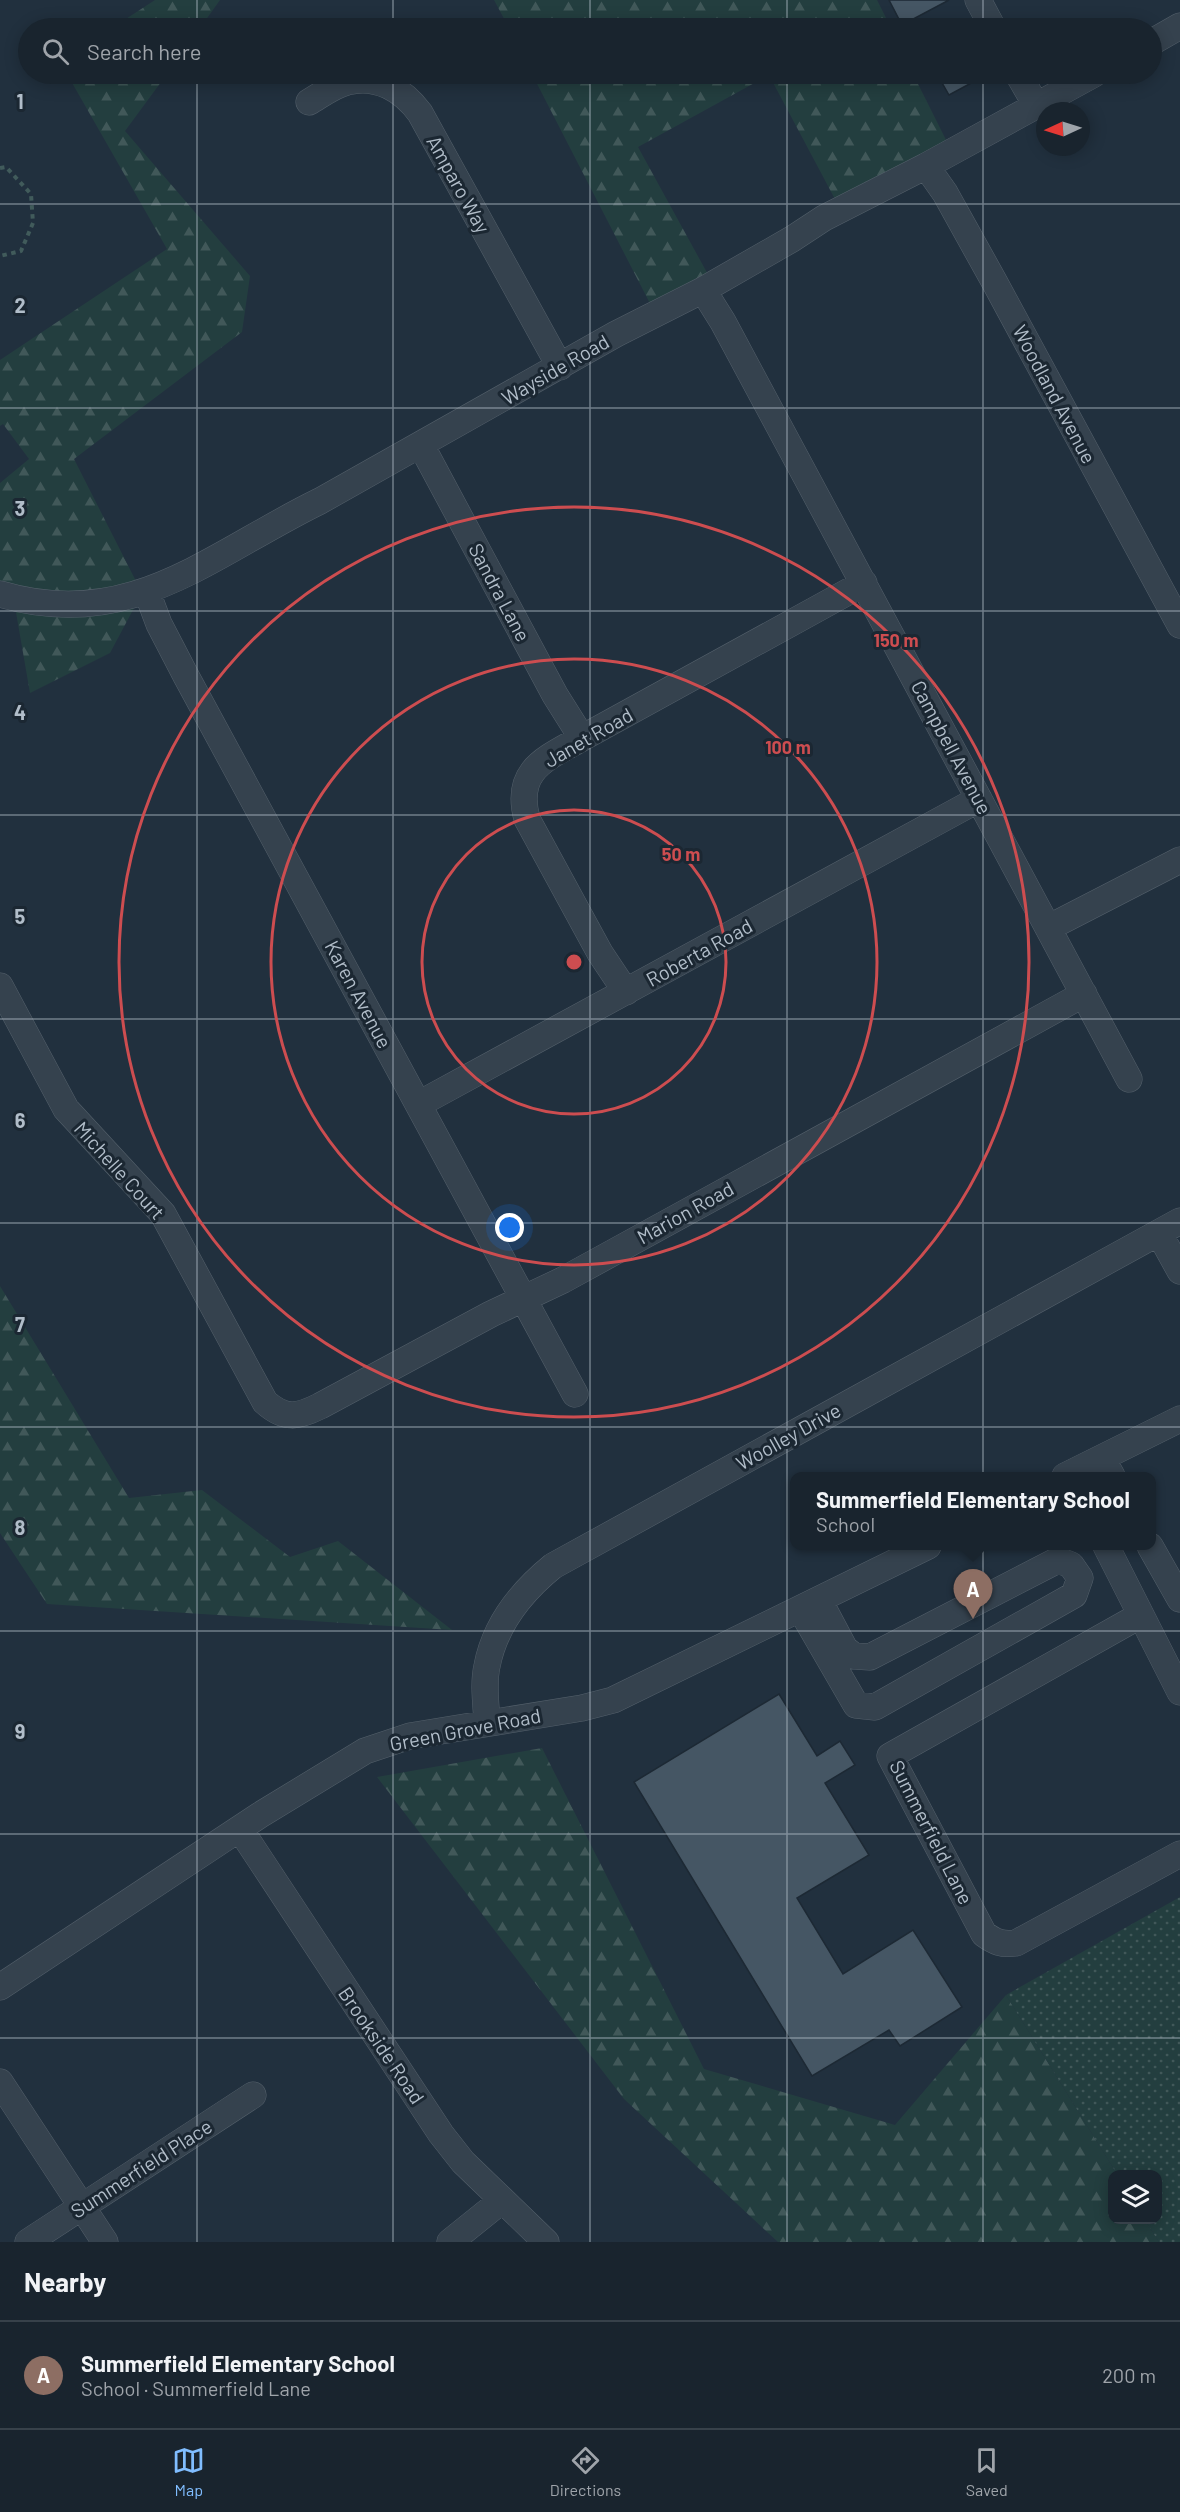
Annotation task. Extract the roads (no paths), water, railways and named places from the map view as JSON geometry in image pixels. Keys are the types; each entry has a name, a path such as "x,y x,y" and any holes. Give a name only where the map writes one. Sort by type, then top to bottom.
{"street":[{"path":"978,0 988,18"},
{"path":"1162,36 1180,26"},
{"name":"Amparo Way","path":"309,102 342,84"},
{"name":"Amparo Way","path":"386,84 411,100 420,113 560,367"},
{"path":"1024,84 1036,105"},
{"name":"Wayside Road","path":"1042,102 1075,84"},
{"name":"Wayside Road","path":"0,594 48,605 80,606 147,592 204,564 666,307 703,290 824,218 926,166 1036,105"},
{"name":"Woodland Avenue","path":"926,166 945,193 995,283 1180,625"},
{"name":"Campbell Avenue","path":"703,290 723,322 864,583 1129,1079"},
{"name":"Sandra Lane","path":"421,445 555,695 582,738"},
{"name":"Janet Road","path":"626,992 600,953 527,819 522,802 529,774 538,764 582,738 864,583"},
{"name":"Karen Avenue","path":"147,592 159,624 175,655 575,1394"},
{"name":"Roberta Road","path":"419,1104 979,799"},
{"path":"1048,928 1180,860"},
{"name":"Michelle Court","path":"0,986 66,1109 163,1214 255,1385 265,1402 280,1413"},
{"name":"Marion Road","path":"280,1413 302,1415 321,1407 563,1280 1084,994"},
{"path":"1170,1227 1180,1271"},
{"name":"Woolley Drive","path":"487,1722 486,1666 495,1640 513,1605 534,1581 552,1566 1170,1227"},
{"path":"1085,1472 1107,1467 1180,1419"},
{"name":"Green Grove Road","path":"0,1987 240,1829 364,1751 410,1736 582,1708 613,1700 918,1550"},
{"path":"1108,1550 1180,1692"},
{"path":"1153,1550 1180,1599"},
{"path":"1058,1560 1071,1565 1080,1578 1074,1595 875,1707 856,1705 810,1605 845,1649 854,1656 870,1657 1058,1560"},
{"name":"Summerfield Lane","path":"1141,1615 890,1756 984,1934 995,1942 1006,1945 1016,1943 1180,1854"},
{"name":"Brookside Road","path":"240,1829 441,2134 463,2162 546,2242"},
{"path":"0,2082 105,2242"},
{"name":"Summerfield Place","path":"28,2242 254,2095"},
{"path":"450,2242 501,2201"}],"place":[{"name":"Summerfield Elementary School","path":"973,1619"}]}
